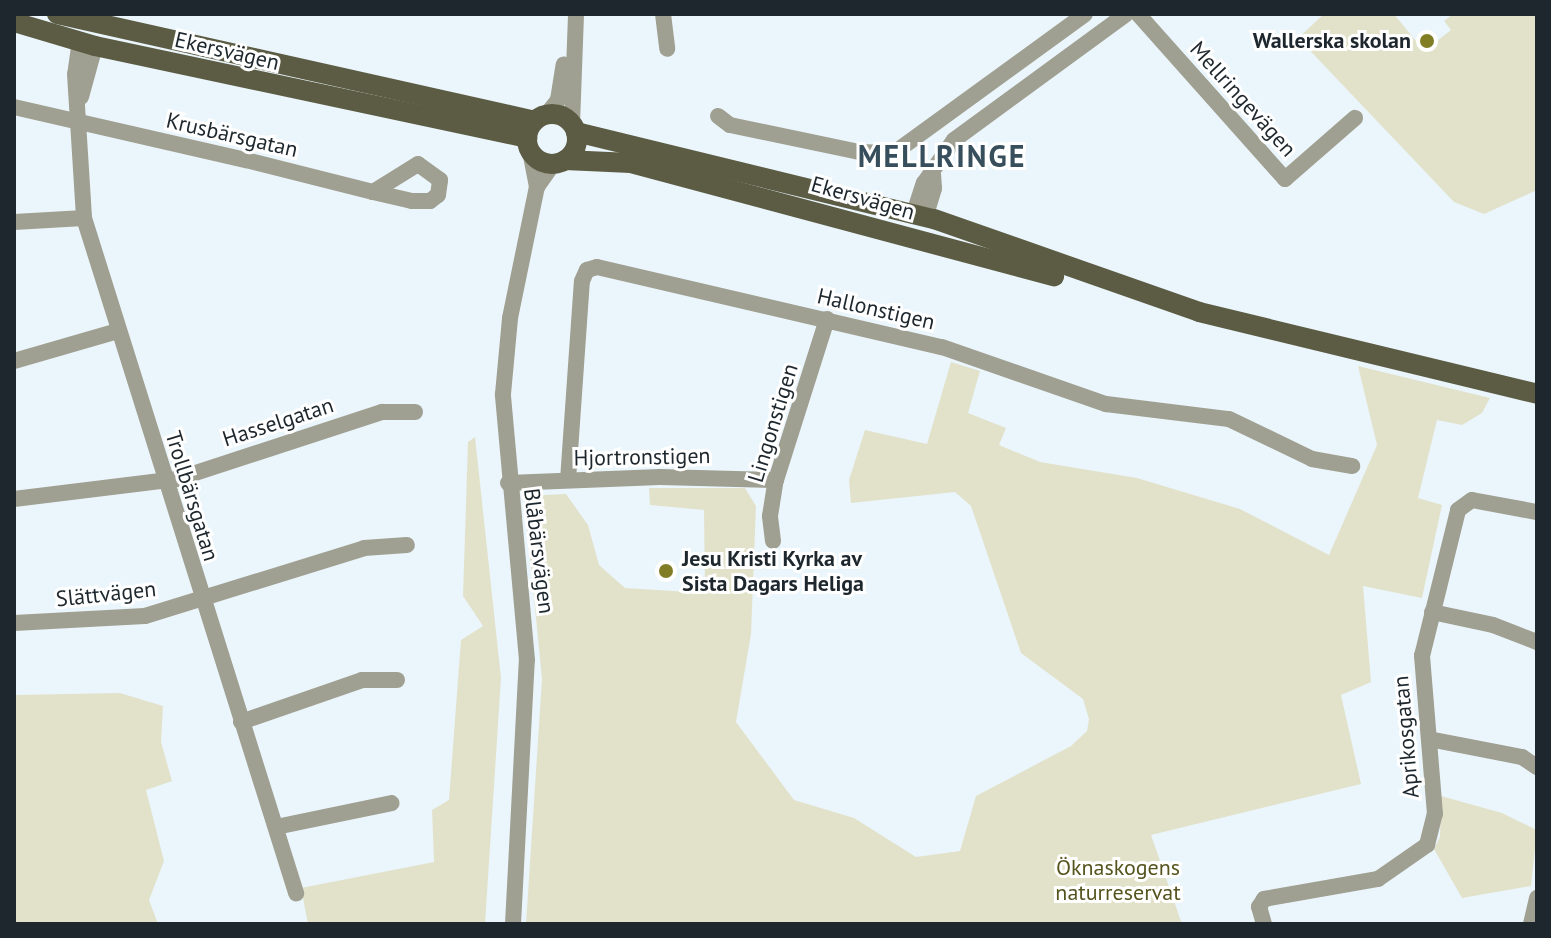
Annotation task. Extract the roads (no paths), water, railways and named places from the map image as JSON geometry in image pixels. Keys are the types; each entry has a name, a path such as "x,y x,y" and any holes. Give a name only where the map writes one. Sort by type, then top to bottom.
{"main road":[{"name":"Ekersvägen","path":"57,14 91,27 535,131 574,128 1147,296 1537,394"},
{"name":"Ekersvägen","path":"14,22 91,27"},
{"path":"535,131 559,162 577,145 574,128"},
{"name":"Ekersvägen","path":"559,162 631,163 916,227"}],"street":[{"path":"535,131 558,100 569,62 575,14"},
{"path":"663,14 667,49"},
{"path":"718,116 730,125 859,152 894,153 1085,14"},
{"path":"916,227 924,183 954,140 1126,14"},
{"name":"Mellringevägen","path":"1138,14 1285,179 1355,118"},
{"name":"Trollbärsgatan","path":"91,27 79,114 84,218 163,479 296,893"},
{"path":"569,62 574,128"},
{"name":"Krusbärsgatan","path":"14,107 79,114 373,192"},
{"name":"Blåbärsvägen","path":"513,924 527,660 508,483 505,359 537,187 535,131"},
{"name":"Blåbärsvägen","path":"537,187 559,162"},
{"path":"14,222 84,218"},
{"name":"Hallonstigen","path":"568,480 582,281 587,270 597,267 942,347 1106,404 1229,419 1312,459 1352,466"},
{"name":"Lingonstigen","path":"773,541 770,516 776,480 827,319"},
{"path":"14,361 118,331"},
{"name":"Hasselgatan","path":"14,499 163,479 382,412 415,412"},
{"name":"Hjortronstigen","path":"508,483 776,480"},
{"name":"Aprikosgatan","path":"1264,924 1259,907 1264,899 1378,879 1421,852 1435,821 1422,656 1461,506 1472,500 1537,512"},
{"name":"Slättvägen","path":"14,623 121,619 202,600 364,548 407,545"},
{"path":"1432,612 1537,642"},
{"path":"241,722 362,680 397,680"},
{"path":"1429,739 1522,757 1537,767"},
{"path":"276,827 392,803"},
{"path":"1531,924 1537,898"}],"place":[{"name":"Wallerska skolan","path":"1427,41"},
{"name":"Jesu Kristi Kyrka av Sista Dagars Heliga","path":"666,571"}],"district":[{"name":"MELLRINGE","path":"942,156"}],"park label":[{"name":"Öknaskogens naturreservat","path":"1118,880"}]}
